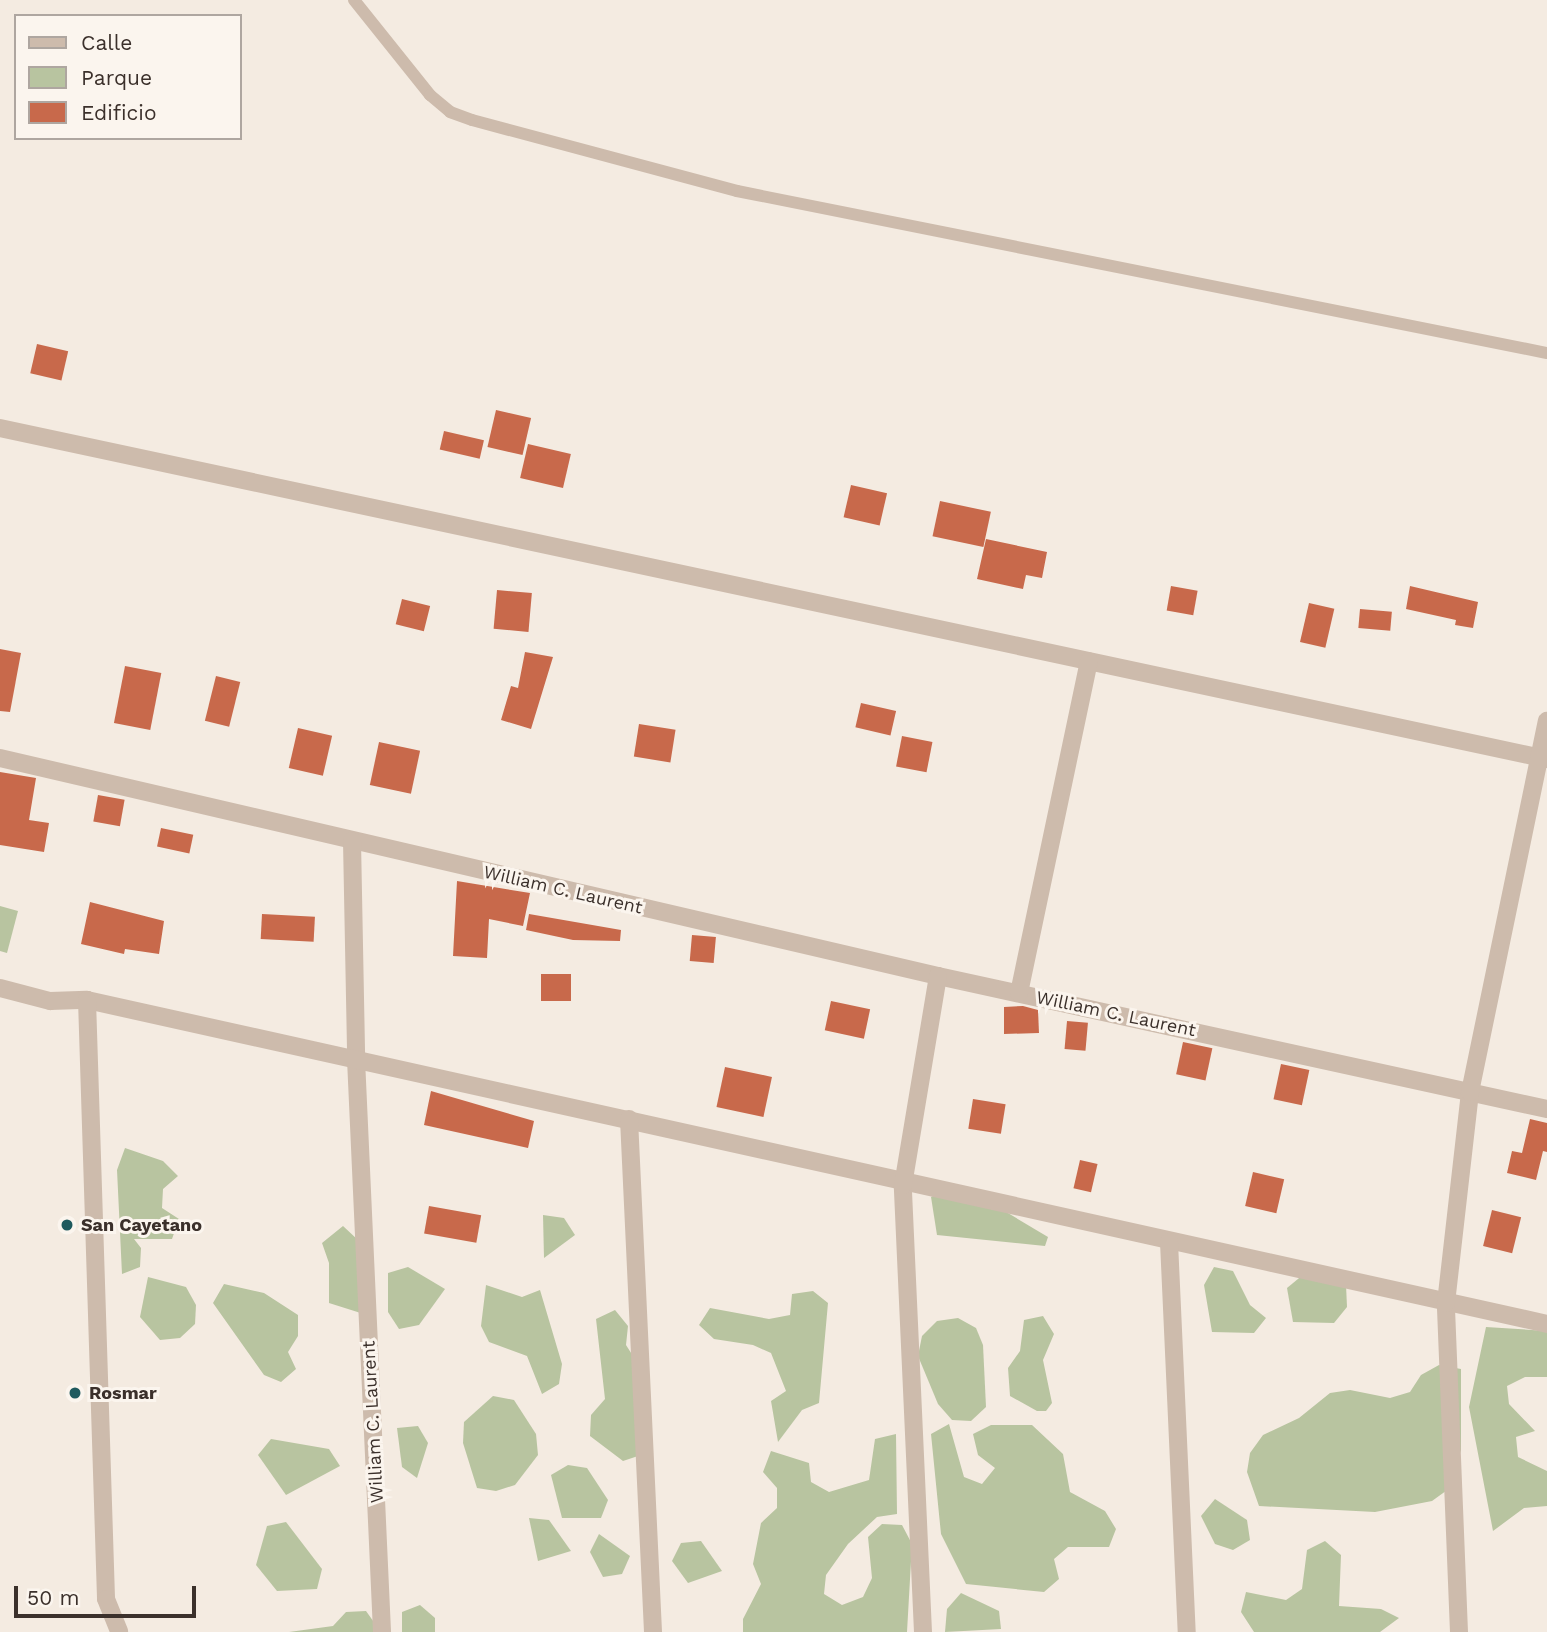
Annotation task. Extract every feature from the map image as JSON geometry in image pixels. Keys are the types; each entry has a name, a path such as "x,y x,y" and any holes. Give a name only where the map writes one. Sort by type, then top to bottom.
{"street":[{"path":"0,428 1544,758"},
{"path":"1019,993 1089,661"},
{"path":"1459,1632 1446,1303 1470,1092 1544,758 1547,721"},
{"path":"0,758 352,841"},
{"name":"William C. Laurent","path":"382,1632 356,1059 352,841 938,976 1547,1109"},
{"path":"923,1632 904,1185 938,976"},
{"path":"0,988 50,1001 87,1000 629,1119 904,1185 1547,1324"},
{"path":"87,1000 106,1599 119,1632"},
{"path":"629,1119 653,1632"},
{"path":"1169,1242 1187,1632"}],"lane":[{"path":"354,0 430,95 450,112 472,120 737,191 1547,353"}],"green space":[{"path":"0,906 18,911 7,953 0,951"},
{"path":"125,1148 163,1161 178,1176 163,1189 162,1208 179,1219 172,1239 134,1239 141,1248 140,1267 122,1274 117,1170"},
{"path":"950,1188 976,1194 1048,1237 1045,1246 937,1235 931,1197"},
{"path":"543,1215 564,1218 575,1235 544,1258"},
{"path":"343,1226 358,1240 367,1315 329,1303 329,1263 322,1243"},
{"path":"408,1267 445,1289 419,1325 399,1329 388,1312 388,1273"},
{"path":"1214,1267 1233,1271 1250,1305 1266,1318 1254,1333 1212,1332 1204,1285"},
{"path":"1304,1274 1346,1285 1347,1307 1334,1323 1293,1322 1287,1288"},
{"path":"148,1277 186,1287 196,1305 195,1324 180,1338 160,1340 140,1317"},
{"path":"224,1284 264,1293 298,1315 298,1336 288,1352 296,1369 281,1382 264,1375 213,1303"},
{"path":"486,1285 522,1297 540,1290 562,1364 559,1384 542,1394 527,1356 489,1342 481,1326"},
{"path":"813,1291 828,1303 819,1403 802,1410 778,1442 771,1401 786,1391 771,1353 753,1345 714,1339 699,1325 710,1308 769,1319 790,1315 792,1294"},
{"path":"615,1310 628,1326 626,1345 647,1378 641,1455 623,1461 590,1436 591,1415 605,1399 596,1319"},
{"path":"1043,1316 1054,1334 1043,1360 1052,1403 1046,1411 1037,1411 1010,1396 1008,1368 1020,1351 1024,1320"},
{"path":"958,1318 976,1328 983,1345 986,1407 971,1421 952,1420 938,1404 918,1356 922,1336 937,1321"},
{"path":"1486,1327 1547,1331 1547,1377 1525,1377 1507,1386 1509,1404 1535,1431 1516,1437 1518,1457 1547,1471 1547,1506 1524,1508 1493,1531 1469,1407"},
{"path":"1439,1365 1461,1369 1461,1450 1450,1488 1432,1501 1375,1512 1259,1506 1247,1472 1250,1453 1263,1435 1299,1418 1330,1393 1350,1390 1390,1398 1410,1392 1421,1375"},
{"path":"493,1396 514,1400 536,1434 538,1455 515,1485 496,1491 477,1488 463,1443 464,1422"},
{"path":"949,1424 964,1477 982,1484 995,1468 978,1455 973,1434 991,1425 1032,1425 1063,1454 1070,1492 1105,1511 1116,1529 1109,1547 1068,1547 1054,1559 1059,1579 1044,1592 966,1584 941,1534 931,1434"},
{"path":"418,1426 428,1443 417,1478 402,1467 397,1428"},
{"path":"896,1434 897,1514 877,1517 848,1544 826,1575 824,1594 842,1605 863,1597 872,1578 868,1537 882,1524 902,1525 912,1544 907,1632 743,1632 743,1619 761,1584 753,1564 761,1523 777,1508 777,1488 763,1472 771,1451 809,1463 811,1482 829,1492 869,1480 875,1439"},
{"path":"271,1439 329,1449 340,1466 286,1495 258,1455"},
{"path":"568,1465 587,1468 608,1500 601,1518 562,1518 551,1475"},
{"path":"1215,1499 1247,1520 1250,1540 1233,1550 1215,1544 1201,1516"},
{"path":"529,1518 549,1520 571,1551 538,1561"},
{"path":"286,1522 322,1569 317,1589 277,1591 256,1565 267,1526"},
{"path":"599,1534 630,1556 622,1574 603,1577 590,1552"},
{"path":"701,1541 722,1571 688,1583 672,1561 681,1543"},
{"path":"1325,1541 1341,1555 1339,1606 1381,1609 1399,1618 1380,1632 1254,1632 1241,1612 1246,1592 1286,1600 1302,1589 1307,1550"},
{"path":"961,1593 999,1611 1001,1629 945,1632 947,1609"},
{"path":"420,1605 435,1618 435,1632 402,1632 402,1612"},
{"path":"366,1611 381,1632 289,1632 333,1626 346,1612"}],"building":[{"path":"37,344 68,351 61,380 30,373"},
{"path":"496,410 531,418 523,455 487,447"},
{"path":"444,431 484,440 480,459 440,450"},
{"path":"528,444 571,454 563,488 520,478"},
{"path":"851,485 887,493 880,525 844,517"},
{"path":"940,501 991,512 983,547 933,536"},
{"path":"986,539 1047,552 1042,578 1026,575 1023,589 977,579"},
{"path":"1171,586 1198,591 1193,615 1167,611"},
{"path":"1410,586 1478,602 1473,628 1455,625 1456,620 1406,609"},
{"path":"497,590 532,593 528,632 494,629"},
{"path":"402,599 430,606 424,631 396,624"},
{"path":"1309,603 1334,609 1325,648 1300,642"},
{"path":"1360,609 1392,612 1390,631 1358,628"},
{"path":"0,649 21,653 10,712 0,711"},
{"path":"525,652 553,657 531,729 501,720 511,686 518,688"},
{"path":"125,666 161,673 150,730 114,723"},
{"path":"216,676 240,682 229,727 205,721"},
{"path":"861,703 896,711 890,735 855,727"},
{"path":"639,724 676,730 670,762 634,757"},
{"path":"298,728 332,736 323,776 289,768"},
{"path":"902,736 932,742 927,772 896,766"},
{"path":"379,742 420,751 411,794 370,785"},
{"path":"0,772 36,778 29,820 49,823 44,852 0,845"},
{"path":"98,795 125,800 120,826 93,822"},
{"path":"161,828 193,835 189,853 157,847"},
{"path":"457,881 530,893 523,926 489,919 487,958 453,956"},
{"path":"90,902 164,921 159,954 125,949 124,954 81,944"},
{"path":"262,914 315,917 314,942 261,939"},
{"path":"529,914 621,930 620,941 573,940 526,930"},
{"path":"692,935 716,937 714,963 690,961"},
{"path":"541,974 571,974 571,1001 541,1001"},
{"path":"831,1001 870,1009 864,1039 825,1030"},
{"path":"1023,1006 1038,1010 1039,1033 1004,1034 1004,1007"},
{"path":"1067,1021 1088,1023 1085,1051 1065,1049"},
{"path":"1183,1042 1212,1048 1205,1081 1176,1074"},
{"path":"1281,1064 1309,1070 1302,1105 1274,1099"},
{"path":"725,1067 772,1077 763,1117 716,1107"},
{"path":"431,1091 534,1121 528,1148 424,1125"},
{"path":"973,1099 1006,1104 1001,1134 968,1129"},
{"path":"1530,1119 1547,1123 1547,1152 1543,1151 1536,1180 1507,1173 1512,1151 1522,1153"},
{"path":"1080,1160 1098,1164 1091,1192 1073,1188"},
{"path":"1253,1172 1284,1179 1276,1213 1245,1206"},
{"path":"429,1206 481,1215 476,1243 424,1234"},
{"path":"1492,1210 1521,1217 1512,1253 1483,1246"}],"place":[{"name":"San Cayetano","path":"67,1225"},
{"name":"Rosmar","path":"75,1393"}]}
